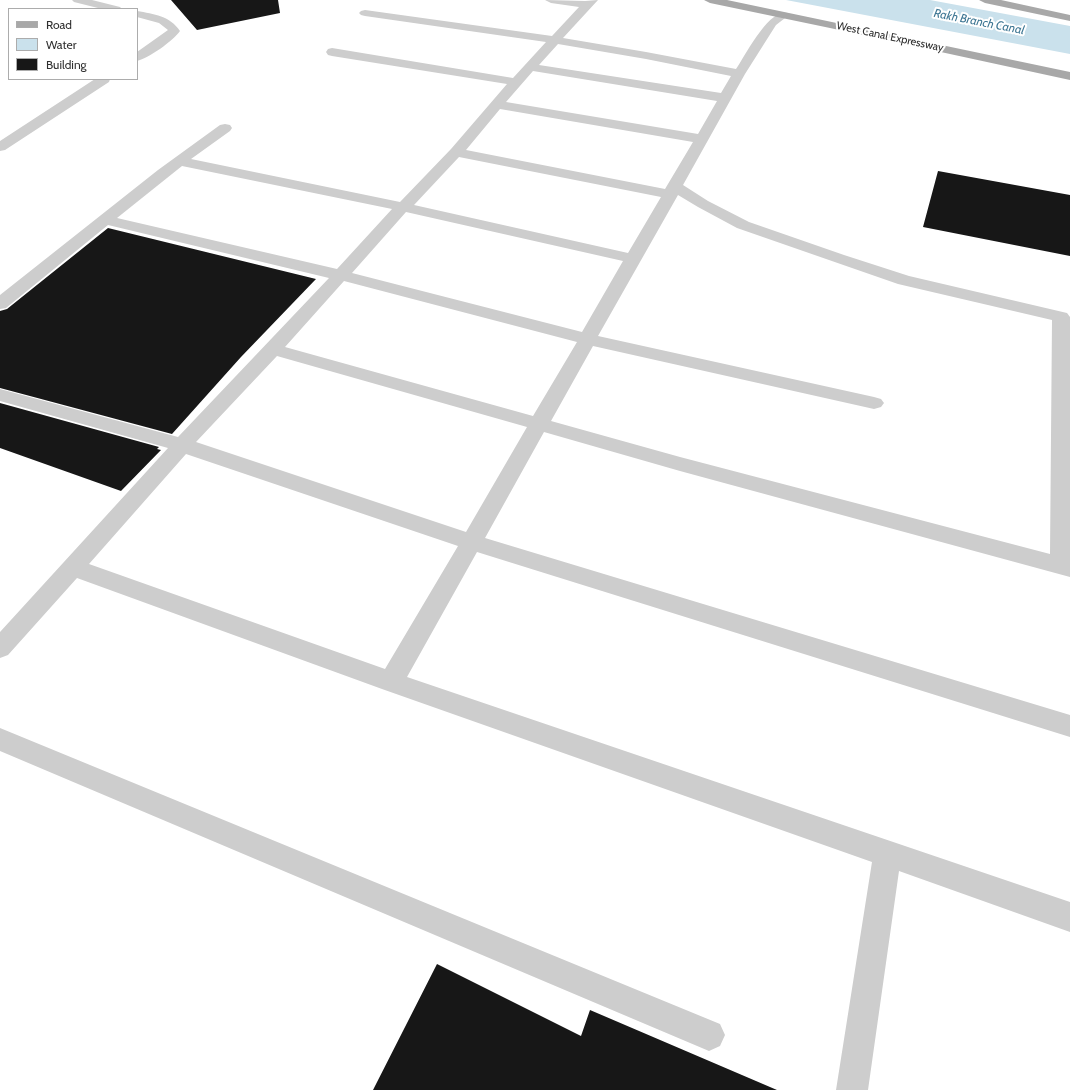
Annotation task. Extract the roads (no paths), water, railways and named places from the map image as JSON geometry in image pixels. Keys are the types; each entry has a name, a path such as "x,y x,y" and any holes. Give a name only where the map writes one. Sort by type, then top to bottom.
{"main road":[{"name":"West Canal Expressway","path":"710,0 830,24 1070,76"},
{"path":"985,0 1070,18"},
{"path":"1010,0 1070,11"},
{"path":"830,24 1070,66"}],"street":[{"path":"78,0 112,8"},
{"path":"551,0 590,2"},
{"path":"0,648 339,275 456,152 516,82 590,2"},
{"path":"365,13 557,39 683,62 739,74"},
{"path":"138,14 160,20 171,25 174,31 138,56"},
{"path":"391,682 739,74 772,23 783,15"},
{"path":"332,52 516,82"},
{"path":"531,67 725,98"},
{"path":"0,147 102,80"},
{"path":"497,104 702,139"},
{"path":"0,304 179,161 225,128"},
{"path":"273,349 688,466 1066,567 1066,318 904,280 743,225 673,190 456,152"},
{"path":"179,161 403,207 634,259"},
{"path":"106,220 339,275 588,339 874,403"},
{"path":"0,395 182,446 472,542 1070,726"},
{"path":"72,567 391,682 1070,917"},
{"path":"0,739 709,1035"},
{"path":"852,1090 887,854"}],"water":[{"name":"Rakh Branch Canal","path":"786,0 930,0 1070,26 1070,54"}]}
